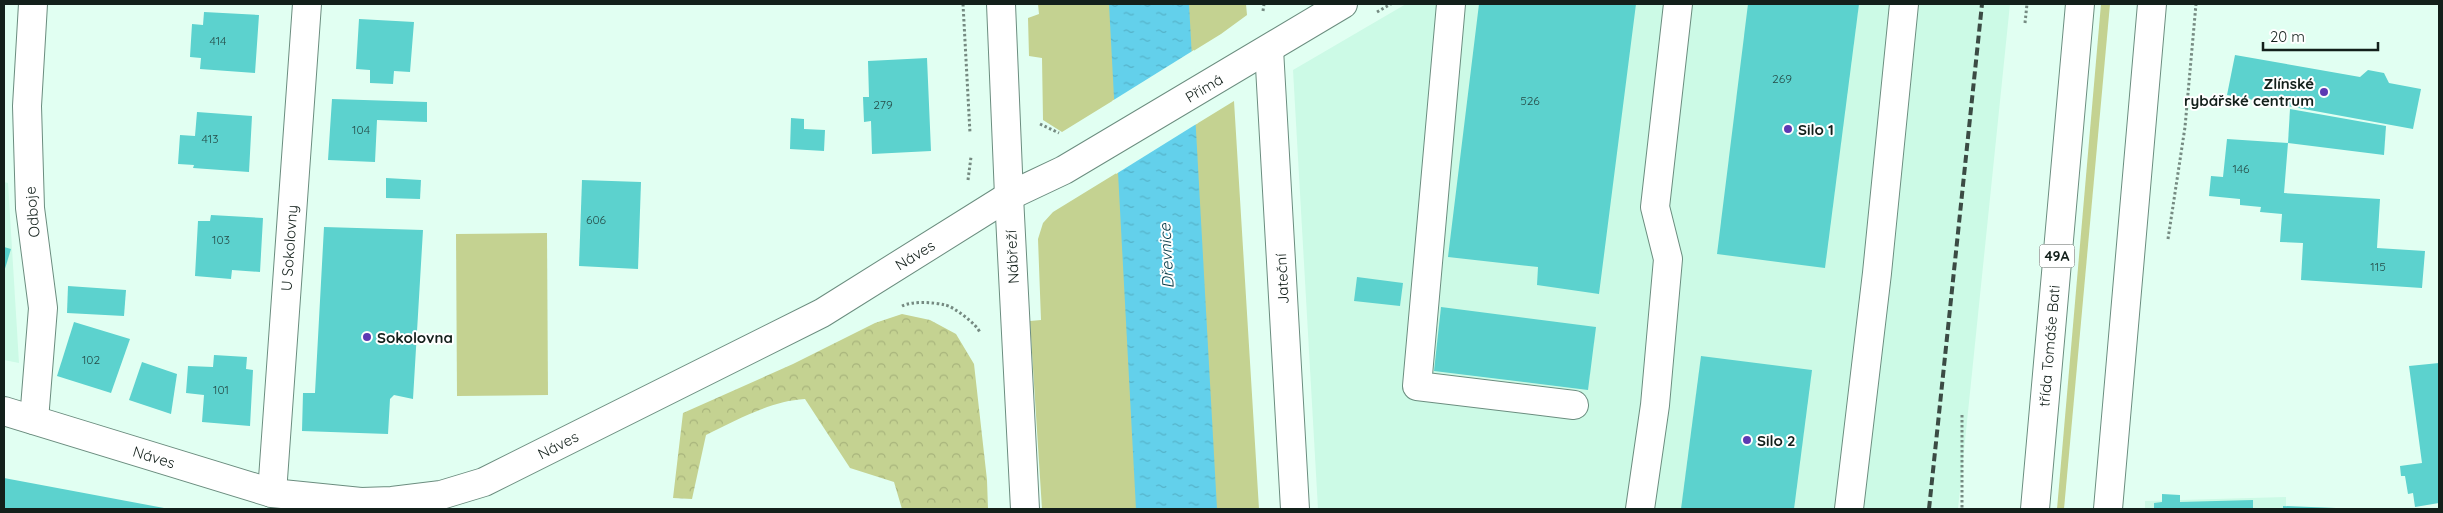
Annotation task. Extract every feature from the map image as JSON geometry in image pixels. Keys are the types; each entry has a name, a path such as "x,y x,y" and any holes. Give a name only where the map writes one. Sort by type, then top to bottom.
{"street":[{"name":"Odboje","path":"33,4 27,106 30,199 43,308 34,420"},
{"name":"U Sokolovny","path":"272,493 307,4"},
{"name":"Nábřeží","path":"1001,4 1025,509"},
{"name":"Přímá","path":"1064,170 1269,49 1302,17 1343,4"},
{"path":"1452,4 1417,386 1574,406"},
{"path":"1640,509 1655,405 1668,259 1655,207 1678,4"},
{"path":"1850,509 1877,273 1904,4"},
{"name":"třída Tomáše Bati","path":"2035,509 2080,4"},
{"path":"2108,509 2152,4"},
{"name":"Jateční","path":"1269,49 1295,509"},
{"name":"Náves","path":"4,411 272,493 361,502 392,501 441,494 484,482 822,313 1009,196 1064,170"}],"path":[{"path":"963,4 970,137"},
{"path":"2025,24 2027,4"},
{"path":"968,183 971,156"},
{"path":"898,308 908,304 946,304 978,327 981,335"},
{"path":"1962,415 1962,509"}],"shaded area":[{"path":"1406,4 2010,4 1958,509 1318,509 1293,70"},
{"path":"4,182 8,183 19,363 4,360"},
{"path":"2286,497 2286,509 2145,509 2145,501"}],"green space":[{"path":"1038,4 1246,4 1247,15 1221,34 1062,132 1043,120 1042,58 1029,56 1028,18 1039,14"},
{"path":"2101,4 2110,4 2064,509 2057,509"},
{"path":"1234,101 1259,509 1042,509 1030,321 1041,320 1038,239 1043,223 1053,212"},
{"path":"547,233 548,395 457,396 456,234"},
{"path":"902,314 930,320 956,334 974,364 987,480 988,509 902,509 894,482 850,468 805,399 766,407 706,435 692,499 673,498 683,413 793,364 875,323"}],"water":[{"name":"Dřevnice","path":"1109,4 1189,4 1217,509 1136,509"}],"pier":[{"path":"1194,50 1198,123 1116,174 1112,101"}],"building":[{"path":"1479,4 1636,4 1599,294 1537,285 1538,267 1448,257"},
{"name":"Silo 1","path":"1748,4 1859,4 1825,268 1717,254"},
{"path":"204,12 259,15 255,73 200,69 201,58 190,57 192,24 203,25"},
{"path":"359,19 414,22 410,72 394,71 393,84 370,83 370,70 356,69"},
{"name":"Zlínské rybářské centrum","path":"2235,55 2360,77 2368,70 2384,73 2389,83 2421,89 2413,129 2227,95"},
{"path":"927,58 931,151 872,154 871,121 864,122 863,97 869,97 868,61"},
{"path":"332,99 427,102 427,122 377,120 375,162 328,160"},
{"path":"2290,109 2386,126 2384,155 2288,143"},
{"path":"197,112 252,116 249,172 193,168 194,165 178,164 180,135 195,136"},
{"path":"791,118 804,119 804,129 825,130 824,151 790,149"},
{"path":"2227,139 2288,143 2284,193 2380,199 2377,248 2425,251 2422,288 2301,280 2303,243 2280,242 2282,214 2260,212 2261,207 2240,205 2240,199 2209,196 2211,176 2223,177"},
{"path":"386,178 421,180 420,199 386,198"},
{"path":"582,180 641,182 638,269 579,266"},
{"path":"211,215 263,218 260,272 232,270 231,279 195,276 198,221 210,221"},
{"name":"Sokolovna","path":"324,227 423,230 413,399 394,395 390,399 388,434 302,431 303,393 315,393"},
{"path":"4,247 11,249 4,272"},
{"path":"1357,277 1403,283 1400,306 1354,301"},
{"path":"68,286 126,290 124,316 67,313"},
{"path":"1441,307 1596,327 1588,390 1434,371"},
{"path":"74,322 130,339 111,393 57,376"},
{"path":"214,355 247,357 246,369 253,370 250,426 202,422 204,395 186,393 188,366 213,367"},
{"name":"Silo 2","path":"1701,356 1812,370 1794,509 1681,509"},
{"path":"142,362 177,374 171,414 129,400"},
{"path":"2439,363 2439,503 2415,507 2413,493 2408,494 2405,476 2401,476 2400,466 2422,463 2409,366"},
{"path":"4,478 164,508 164,509 4,509"},
{"path":"2162,494 2180,495 2180,502 2253,500 2253,509 2154,509 2154,503 2162,502"},
{"path":"2283,506 2336,508 2336,509 2283,509"}],"railway":[{"path":"1929,509 1982,4"}],"place":[{"name":"Zlínské rybářské centrum","path":"2324,92"},
{"name":"Silo 1","path":"1788,129"},
{"name":"Sokolovna","path":"367,337"},
{"name":"Silo 2","path":"1747,440"}]}
